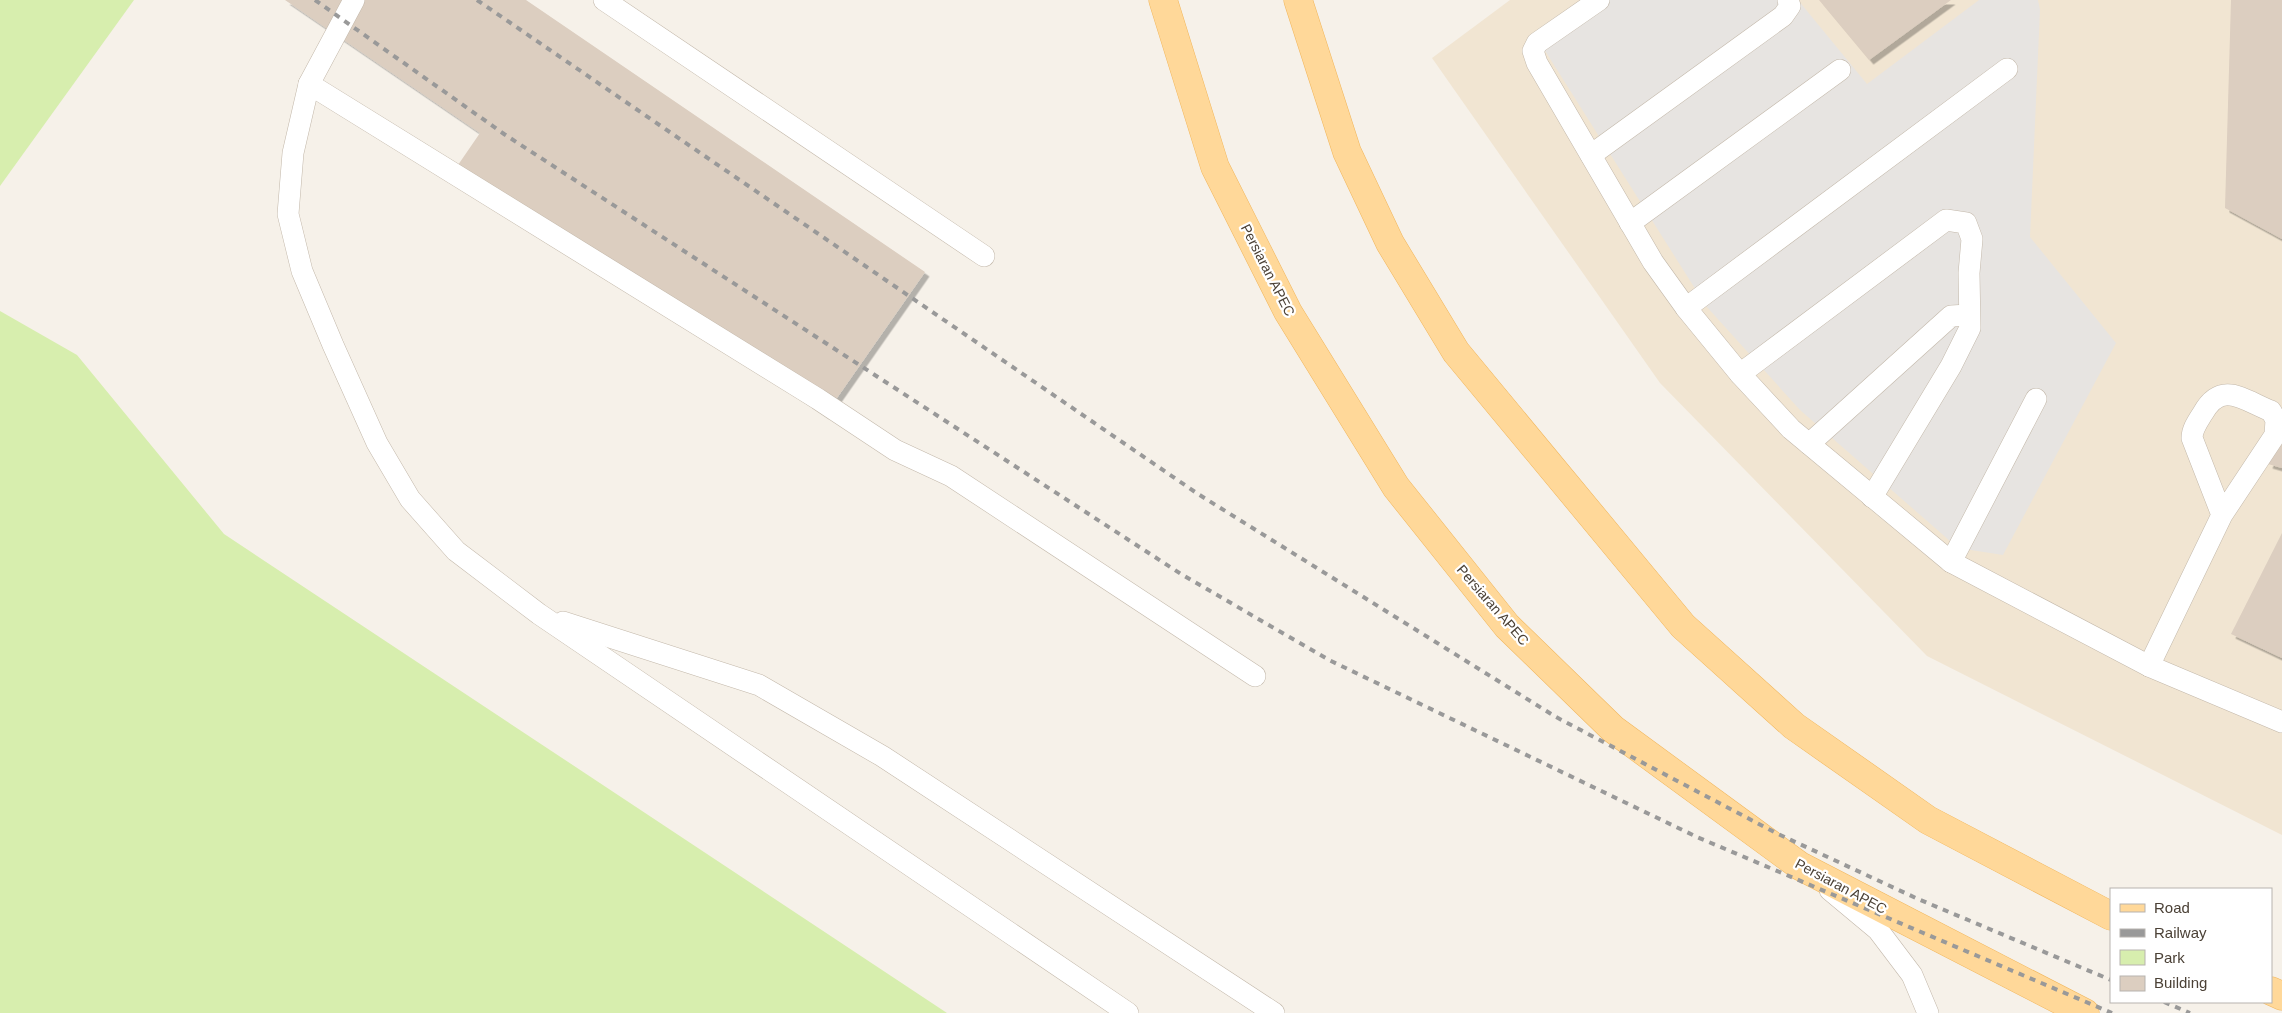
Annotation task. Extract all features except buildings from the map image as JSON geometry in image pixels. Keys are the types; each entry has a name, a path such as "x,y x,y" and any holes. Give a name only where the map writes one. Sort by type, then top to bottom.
{"main road":[{"name":"Persiaran APEC","path":"1163,0 1215,167 1288,312 1396,487 1507,626 1613,729 1800,866 2086,1013"},
{"path":"1298,0 1348,152 1390,243 1456,352 1684,626 1794,726 1928,820 2110,915"}],"lane":[{"path":"354,0 309,84 293,153 288,214 302,271 333,345 377,443 410,499 456,551 539,614 1128,1013"},
{"path":"604,0 984,256"},
{"path":"1599,0 1537,43 1533,51 1537,63 1653,262 1686,308 1740,374 1790,429 1951,562 2149,666 2282,722"},
{"path":"1591,155 1784,16 1790,6 1788,0"},
{"path":"1686,308 2007,69"},
{"path":"1630,222 1840,70"},
{"path":"309,84 818,399 895,450 950,476 1255,676"},
{"path":"1740,374 1946,220 1966,223 1972,239 1970,328 1951,366 1872,497"},
{"path":"1809,444 1951,316 1969,315"},
{"path":"2149,666 2222,515 2275,435 2276,420 2271,411 2226,394 2217,396 2210,401 2192,432 2192,438 2222,515"},
{"path":"1951,562 2036,399"},
{"path":"539,614 760,685 882,756 1274,1013"},
{"path":"1800,866 1878,930 1912,974 1928,1013"}],"shaded area":[{"path":"1510,0 2282,0 2282,835 1927,656 1660,383 1432,58"},
{"path":"1600,0 1798,0 1867,84 1979,0 2038,0 2040,10 2030,237 2116,343 2003,555 1958,548 1800,410 1706,306 1542,46"}],"green space":[{"path":"0,0 134,0 0,186"},
{"path":"0,311 77,355 224,534 947,1013 0,1013"}],"railway":[{"path":"315,0 504,134 1181,574 1329,660 1697,837 2112,1013"},
{"path":"477,0 1198,494 1556,717 1776,833 1918,899 2110,980"},
{"path":"2166,1003 2190,1013"}]}
